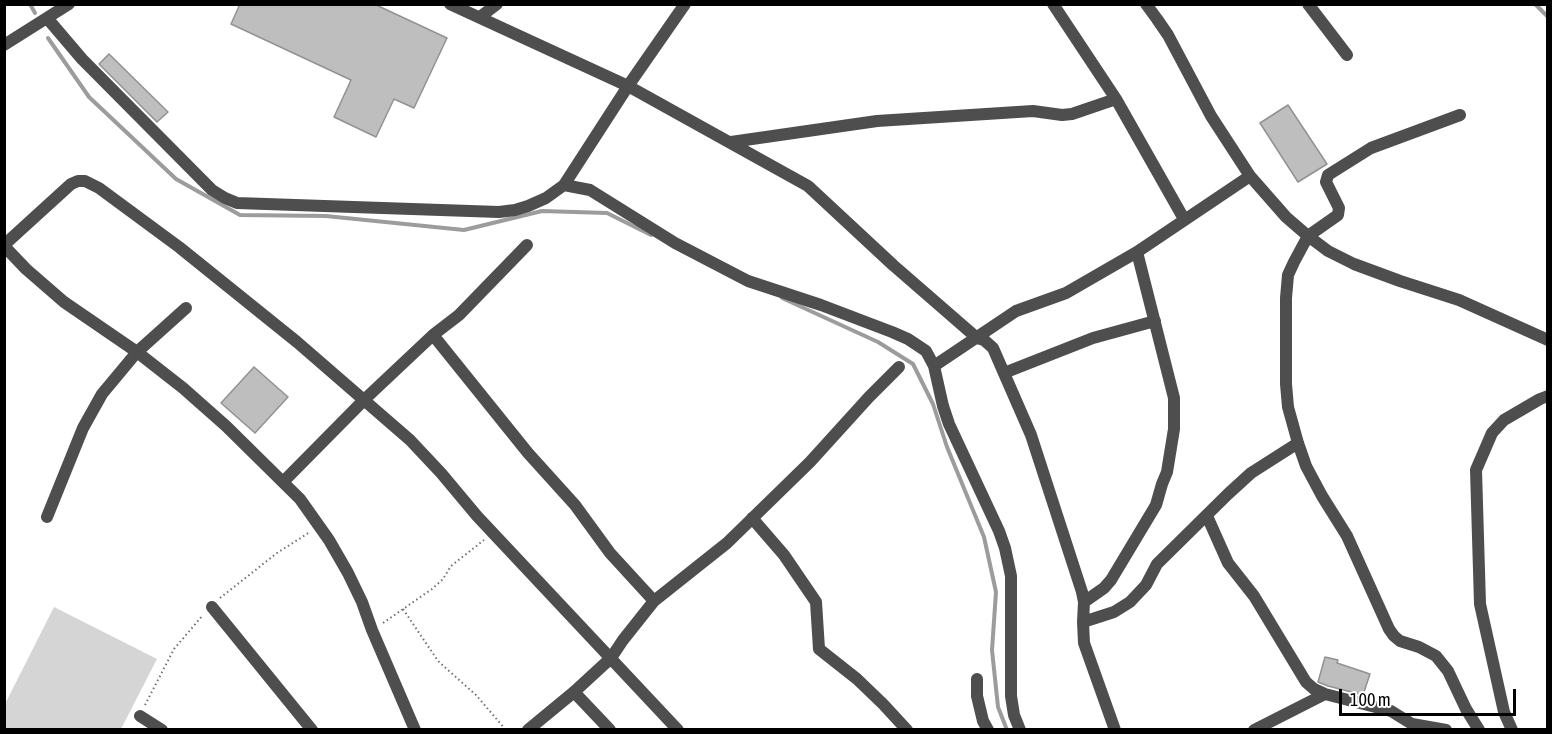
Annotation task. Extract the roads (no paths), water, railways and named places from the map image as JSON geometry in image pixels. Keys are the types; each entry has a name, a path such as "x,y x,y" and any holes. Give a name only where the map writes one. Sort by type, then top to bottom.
{"street":[{"path":"4,45 69,4"},
{"path":"450,4 628,86 808,186 893,265 977,338 984,340 993,348 1031,435 1082,592 1084,643 1115,729"},
{"path":"480,17 497,4"},
{"path":"47,18 82,59 212,190 225,198 237,203 499,212 528,206 546,198 564,185 628,86 685,4"},
{"path":"1053,4 1116,99 1185,219"},
{"path":"1146,4 1168,35 1211,116 1250,176 1286,217 1308,236 1328,251 1354,264 1459,300 1548,340"},
{"path":"1308,4 1347,55"},
{"path":"731,142 877,121 1033,111 1072,114 1116,99"},
{"path":"1460,115 1371,148 1328,175 1326,182 1339,208 1338,215 1308,236 1288,275 1286,384 1288,407 1306,466 1347,536 1394,636 1400,641 1436,656 1448,671 1466,709 1479,729"},
{"path":"934,366 1016,311 1066,293 1137,252 1250,176"},
{"path":"415,729 348,573 329,540 305,506 226,426 183,388 137,352 64,302 26,269 4,245 71,184 78,181 91,183 187,254 365,399 410,440 477,516 678,729"},
{"path":"564,185 590,190 675,243 748,281 892,332 926,351 934,366 949,424 1005,548 1011,576 1011,696 1014,715 1020,729"},
{"path":"283,482 365,399 433,335 459,315 526,245"},
{"path":"1084,603 1111,580 1156,505 1167,472 1174,429 1174,398 1137,252"},
{"path":"47,517 93,409 102,394 137,352 186,308"},
{"path":"1004,373 1093,338 1155,321"},
{"path":"433,335 528,453 575,505 610,553 654,601"},
{"path":"528,729 611,658 622,640 654,601 727,543 810,462 899,367"},
{"path":"1512,729 1504,712 1480,604 1476,470 1492,433 1504,420 1548,396"},
{"path":"1083,622 1114,612 1130,602 1146,585 1157,564 1251,473 1298,443"},
{"path":"1207,516 1228,563 1254,596 1306,682 1325,694 1391,711 1413,724 1446,729"},
{"path":"752,518 784,555 816,602 819,649 856,679 907,729"},
{"path":"212,607 312,729"},
{"path":"977,679 977,696 983,720 988,729"},
{"path":"574,692 610,729"},
{"path":"1254,729 1325,694"},
{"path":"140,716 162,729"}],"waterway":[{"path":"30,4 35,13"},
{"path":"1535,4 1548,17"},
{"path":"48,38 89,97 176,179 240,215 326,216 464,230 542,211 607,213 651,235"},
{"path":"782,298 878,342 913,364 933,404 947,447 984,537 996,592 992,650 998,707 1007,730"}]}
